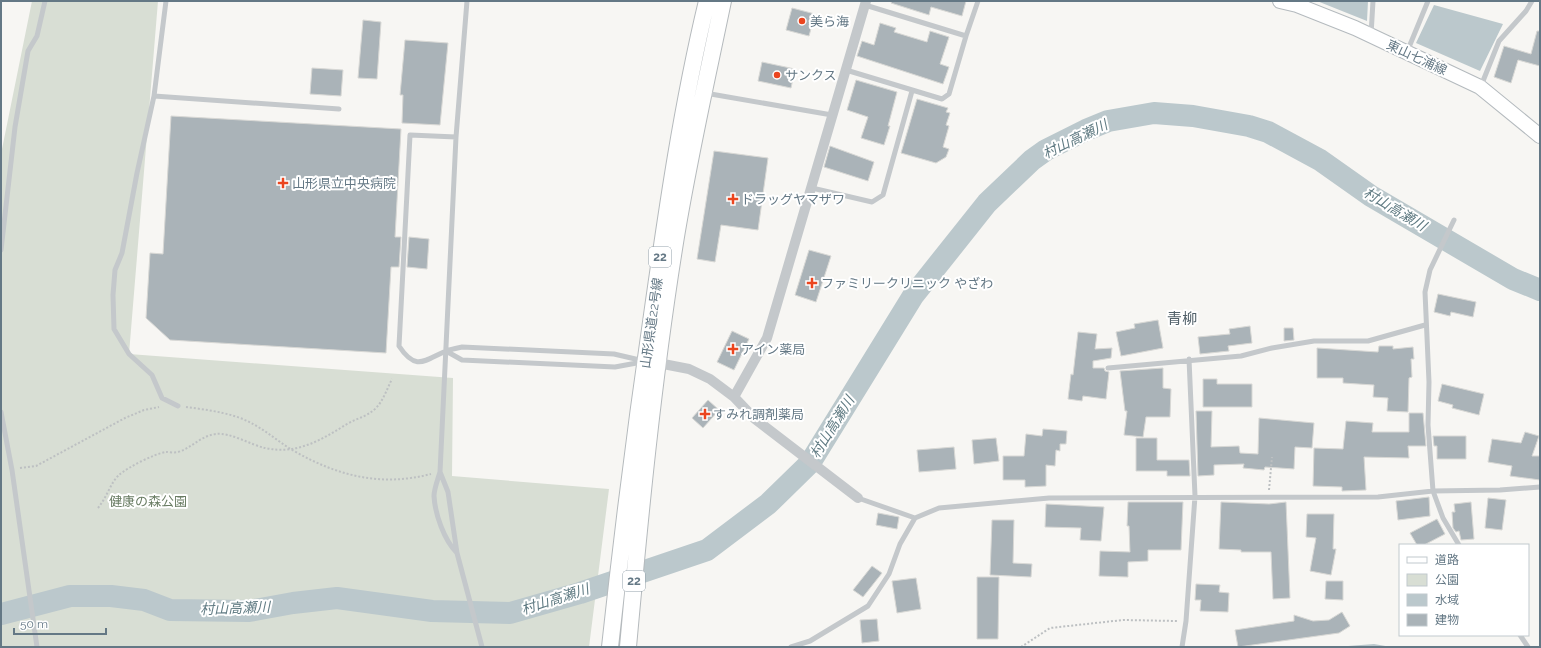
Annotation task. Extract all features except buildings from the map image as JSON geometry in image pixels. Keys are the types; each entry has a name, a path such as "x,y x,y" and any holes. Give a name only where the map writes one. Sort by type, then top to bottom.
{"main road":[{"name":"山形県道22号線","path":"611,643 632,514 652,362 673,166 694,55 707,1"},
{"name":"山形県道22号線","path":"652,362 723,1"},
{"name":"東山七浦線","path":"1280,1 1297,3 1480,87 1540,136"},
{"name":"山形県道22号線","path":"628,647 632,514"}],"street":[{"path":"734,397 767,338 866,3"},
{"path":"652,362 689,369 710,379 734,397 755,419 858,498"}],"lane":[{"path":"1,250 15,127 28,51 37,36 45,1"},
{"path":"166,1 154,96 136,173 122,253 116,270 113,295 114,329 129,354 152,374 162,398 178,406"},
{"path":"457,553 449,545 442,530 434,496 440,472 456,137 467,1"},
{"path":"845,70 942,99 949,94 978,1"},
{"path":"1371,36 1373,1"},
{"path":"1406,52 1428,1"},
{"path":"1480,87 1500,41 1526,11 1532,1"},
{"path":"866,3 966,36"},
{"path":"812,188 872,202 883,195 912,91"},
{"path":"704,93 832,115"},
{"path":"154,96 339,109"},
{"path":"456,137 410,135 399,346 405,355 410,360 428,361 446,351 462,347 606,354 652,362"},
{"path":"1454,220 1430,270 1425,292 1429,382 1428,425 1433,491 1443,518 1458,544"},
{"path":"1108,368 1189,359 1242,356 1272,348 1314,341 1368,341 1426,325"},
{"path":"446,351 462,360 470,361 615,367 652,362"},
{"path":"1182,647 1186,621 1195,496 1189,359"},
{"path":"1,412 12,470 37,647"},
{"path":"440,472 448,492 457,553 482,647"},
{"path":"791,647 810,641 868,606 889,574 900,544 915,518 939,508 985,502 1049,498 1195,496 1378,497 1433,491 1500,490 1540,487"},
{"path":"858,498 915,518"},
{"path":"1520,636 1525,646"}],"path":[{"path":"98,508 106,499 118,475 132,466 165,452 177,452 204,436 218,434 263,448 281,451 293,450 315,443 348,423 364,417 376,408 392,379"},
{"path":"12,470 36,466 119,421 144,410 157,407 178,406 208,410 252,423 293,450 318,463 358,477 397,481 440,472"},
{"path":"1268,496 1272,457"},
{"path":"1022,647 1050,628 1123,620 1186,621"},
{"path":"147,647 172,647"}],"green space":[{"name":"健康の森公園","path":"32,1 158,1 129,354 453,378 452,476 609,489 589,647 1,647 1,154"}],"water":[{"path":"1317,1 1368,1 1367,21"},
{"path":"1434,5 1503,24 1480,71 1416,43"},
{"path":"1374,644 1391,647 1348,647 1348,646"}],"waterway":[{"name":"村山高瀬川","path":"1,614 70,596 111,596 144,600 170,610 249,611 293,603 337,598 432,611 510,613 580,593 707,550 768,504 810,463 913,296 987,203 1032,160 1046,150 1108,121 1154,113 1193,116 1249,126 1268,132 1320,160 1371,196 1513,279 1540,290"}],"place":[{"name":"美ら海","path":"802,21"},
{"name":"サンクス","path":"777,75"},
{"name":"山形県立中央病院","path":"283,183"},
{"name":"ドラッグヤマザワ","path":"733,199"},
{"name":"ファミリークリニック やざわ","path":"812,283"},
{"name":"アイン薬局","path":"733,349"},
{"name":"すみれ調剤薬局","path":"705,414"}],"district":[{"name":"青柳","path":"1182,319"}]}
